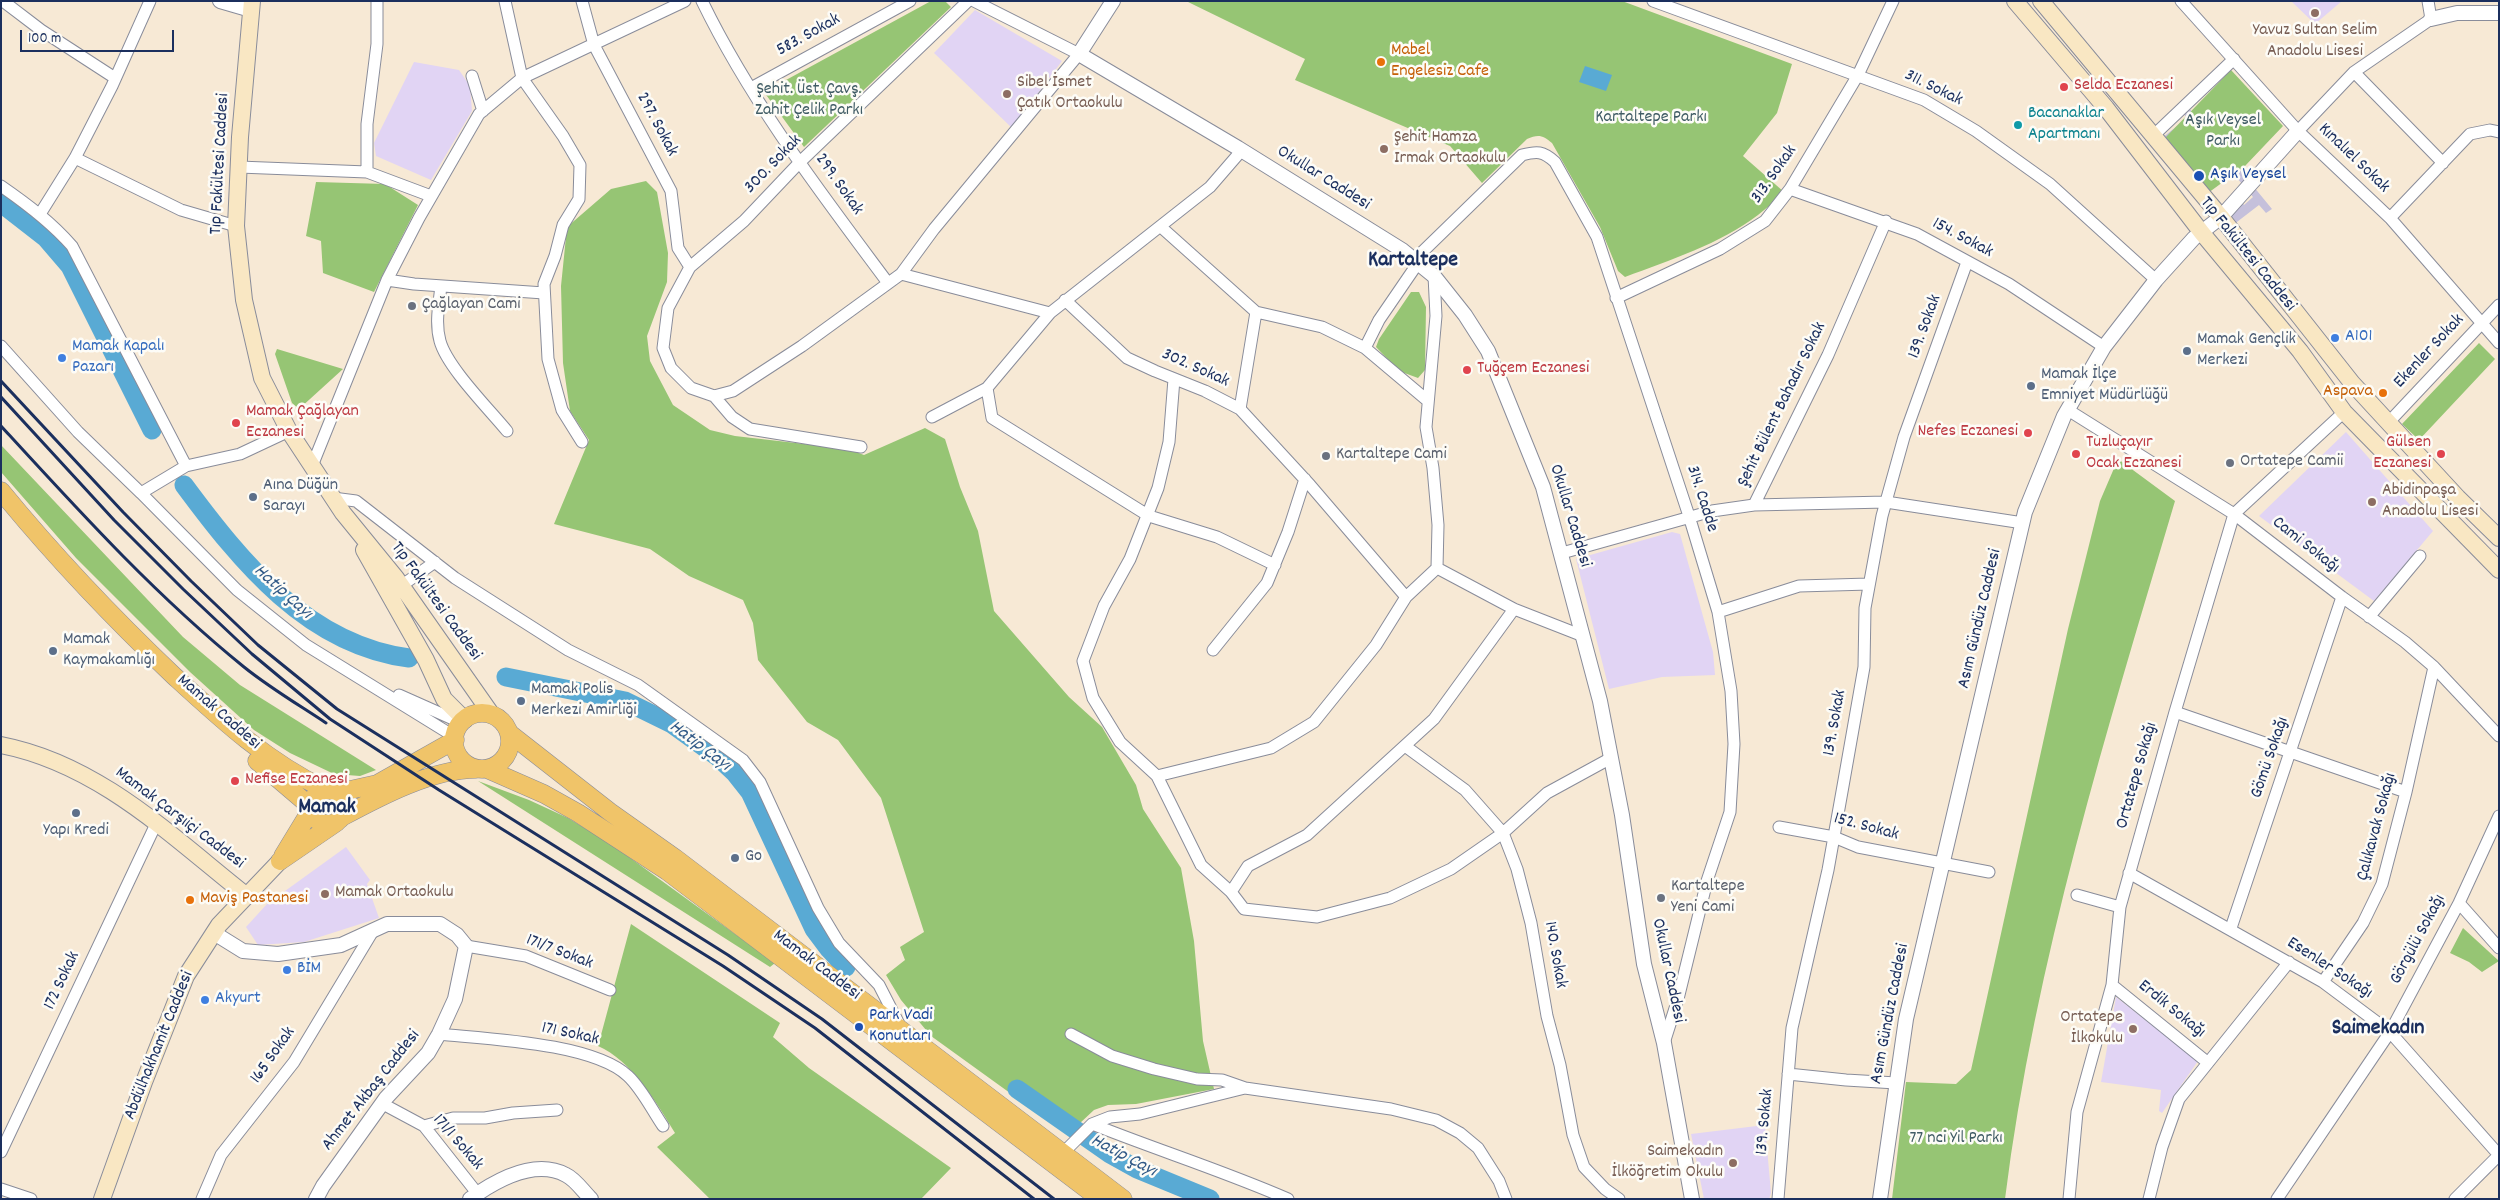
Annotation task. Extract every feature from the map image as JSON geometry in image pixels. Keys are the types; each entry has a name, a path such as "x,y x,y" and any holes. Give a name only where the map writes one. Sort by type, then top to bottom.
{"main road":[{"name":"Tıp Fakültesi Caddesi","path":"2014,1 2106,108 2202,233 2300,351 2344,412 2499,570"},
{"path":"2041,1 2221,216 2352,384 2499,538"},
{"name":"Tıp Fakültesi Caddesi","path":"252,6 236,226 244,300 262,378 289,431 343,513 426,660 459,730"},
{"name":"Mamak Caddesi","path":"1,491 92,596 209,708 274,761 327,789"},
{"name":"Mamak Caddesi","path":"1,508 72,590 125,642 225,734 311,808"},
{"name":"Tıp Fakültesi Caddesi","path":"343,513 401,586 492,715"},
{"path":"280,862 311,808 316,794 327,789 350,790 377,784 459,730 476,714 492,715 505,725 509,733 510,748 502,762 482,769 463,761 458,755 459,730"},
{"name":"Mamak Caddesi","path":"509,733 610,812 1064,1152 1123,1199"},
{"name":"Mamak Çarşıiçi Caddesi","path":"1,745 23,749 70,766 120,796 247,896"},
{"name":"Mamak Caddesi","path":"280,862 340,819 444,772 482,769 544,794 570,808 667,872 1100,1199"},
{"path":"311,808 313,815 321,822 332,824 340,819 346,806 344,800 336,791 327,789"},
{"name":"Abdülhakhamit Caddesi","path":"102,1199 144,1082 186,976 214,933 280,862"}],"street":[{"path":"3,1 41,30 115,78"},
{"path":"40,214 75,158 115,78 150,1"},
{"path":"220,1 252,6"},
{"path":"366,172 367,124 377,44 377,1"},
{"path":"505,1 522,78 563,136 580,165 579,199 563,225 555,256 544,284 544,293 548,359 562,410 582,442"},
{"name":"297. Sokak","path":"582,1 594,45 671,191 678,248 690,268"},
{"path":"312,466 387,280 431,196 479,114 522,78 685,1"},
{"name":"299. Sokak","path":"702,1 726,50 751,88 800,162 888,283"},
{"name":"583. Sokak","path":"751,88 910,1"},
{"name":"300. Sokak","path":"690,268 744,221 800,162 968,1"},
{"path":"974,1 1079,54"},
{"path":"714,396 733,391 802,346 901,274 934,229 1079,54 1113,1"},
{"name":"311. Sokak","path":"1653,1 1924,100 1976,131 2050,184 2156,280"},
{"name":"313. Sokak","path":"1616,298 1720,249 1765,221 1790,189 1858,75 1893,1"},
{"name":"Kınalıel Sokak","path":"2181,1 2298,131 2390,218 2499,343"},
{"path":"2428,1 2431,19"},
{"path":"2298,131 2354,72 2431,19 2457,13 2499,13"},
{"name":"Okullar Caddesi","path":"1079,54 1242,150 1416,261 1434,276 1465,315 1488,351 1542,487 1562,553 1600,701 1644,964 1664,1044 1692,1199"},
{"path":"2153,136 2234,59"},
{"path":"2354,72 2442,163"},
{"path":"472,76 483,111"},
{"path":"2390,218 2470,134 2490,130 2499,132"},
{"name":"Asım Gündüz Caddesi","path":"1880,1199 1906,1019 2023,523 2068,410 2104,347 2156,280 2194,238 2221,216 2298,131"},
{"path":"932,417 987,388 1050,313 1064,300 1161,227 1210,187 1242,150"},
{"name":"314. Cadde","path":"1416,261 1522,155 1535,151 1546,153 1556,162 1597,237 1689,516 1718,612 1730,691 1734,744 1730,812 1706,881 1678,999 1664,1044"},
{"path":"75,158 181,210 236,226"},
{"path":"239,167 366,172 431,196"},
{"path":"1,186 58,229 72,246 84,265 186,466"},
{"name":"154. Sokak","path":"1790,189 1886,221 1917,234 2009,284 2104,347"},
{"name":"Şehit Bülent Bahadır Sokak","path":"1562,553 1689,516 1754,505 1828,355 1886,221"},
{"path":"1161,227 1256,312 1322,327 1364,348 1428,401"},
{"path":"1364,348 1416,261"},
{"name":"139. Sokak","path":"1778,1199 1780,1151 1792,1028 1834,837 1864,667 1865,608 1868,584 1886,502 1904,437 1968,262"},
{"path":"690,268 668,308 663,348 671,368 691,388 714,396 732,417 750,429 861,447"},
{"path":"901,274 1050,313"},
{"path":"1157,776 1271,748 1314,722 1376,645 1406,597 1437,568 1438,525 1433,468 1426,427 1436,316 1434,276"},
{"path":"387,280 440,286 544,293"},
{"path":"440,286 437,321 440,342 460,375 507,431"},
{"name":"302. Sokak","path":"1064,300 1127,358 1205,391 1240,409 1305,479 1406,597"},
{"name":"Ekenler Sokak","path":"2388,423 2499,305"},
{"path":"1240,409 1256,312"},
{"path":"1,346 78,432 142,493 237,590 306,645 362,678 459,730"},
{"path":"1174,379 1169,442 1149,516 1130,559 1104,606 1083,661 1092,698 1120,742 1157,776 1201,865 1231,892 1244,909 1317,917 1390,898 1451,869 1502,833 1547,793 1611,758"},
{"path":"987,388 992,418 1149,516 1218,537 1274,565"},
{"name":"Cami Sokağı","path":"2068,410 2234,514 2342,598 2405,642 2434,667 2499,736"},
{"path":"2234,514 2344,412"},
{"path":"142,493 186,466 240,454 289,431"},
{"path":"1213,650 1267,583 1288,532 1305,479"},
{"path":"333,498 356,501 455,578 568,650 638,686 743,760 760,782 818,908 840,943 879,985 902,1030"},
{"path":"1754,505 1886,502 2023,523"},
{"name":"Ortatepe Sokağı","path":"2069,1199 2077,1112 2112,985 2120,907 2175,712 2234,514"},
{"path":"2369,617 2420,556"},
{"path":"401,586 435,562"},
{"path":"1437,568 1514,609 1583,636"},
{"path":"1718,612 1799,586 1868,584"},
{"name":"Gömü Sokağı","path":"2231,928 2342,598"},
{"path":"1231,892 1248,866 1306,836 1434,719 1514,609"},
{"name":"Çalıkavak Sokağı","path":"2323,982 2364,923 2382,884 2406,792 2434,667"},
{"path":"2175,712 2291,754 2406,792"},
{"name":"140. Sokak","path":"1405,746 1465,790 1502,833 1517,869 1531,923 1547,1016 1560,1065 1573,1135 1584,1167 1605,1189 1619,1199"},
{"name":"Görgülü Sokağı","path":"2277,1199 2390,1032 2459,903 2499,816"},
{"name":"172 Sokak","path":"1,1152 156,824"},
{"name":"152. Sokak","path":"1779,827 1834,837 1858,847 1989,872"},
{"name":"Esenler Sokağı","path":"2129,873 2231,928 2323,982 2390,1032 2499,1155"},
{"path":"2077,895 2120,907"},
{"path":"2459,903 2499,948"},
{"path":"214,933 243,951 278,954 341,944 387,924 440,924 458,935 466,946"},
{"name":"165 Sokak","path":"202,1199 221,1155 294,1062 373,931"},
{"name":"171/7 Sokak","path":"466,946 526,956 610,990"},
{"name":"Ahmet Akbaş Caddesi","path":"318,1198 323,1186 383,1104 428,1052 439,1034 455,999 466,946"},
{"path":"2149,1199 2162,1147 2179,1099 2288,962"},
{"name":"Erdik Sokağı","path":"2112,985 2207,1062"},
{"name":"171 Sokak","path":"439,1034 570,1051 610,1063 628,1076 663,1126"},
{"path":"1071,1034 1112,1056 1146,1067 1197,1079 1222,1080 1245,1088 1391,1109 1436,1120 1460,1134 1478,1148 1499,1181 1506,1199"},
{"path":"1788,1074 1896,1083"},
{"path":"1064,1152 1090,1126 1110,1117 1140,1114 1245,1088"},
{"name":"171/1 Sokak","path":"383,1104 424,1126 473,1196"},
{"path":"424,1126 453,1118 485,1118 514,1113 557,1110"},
{"path":"1090,1126 1246,1180 1288,1199"},
{"path":"2455,1199 2499,1155"},
{"path":"473,1196 496,1180 513,1173 550,1169 567,1175 591,1199"},
{"path":"1,1189 31,1199"}],"shaded area":[{"name":"Yavuz Sultan Selim Anadolu Lisesi","path":"2291,1 2342,1 2315,24"},
{"name":"Sibel İsmet Çatık Ortaokulu","path":"975,10 1062,61 1012,128 934,53"},
{"path":"414,62 459,70 470,86 472,111 431,180 376,156 374,143"},
{"path":"2184,102 2272,209 2266,213 2259,205 2233,225 2240,234 2235,239 2147,132 2153,127 2162,138 2187,118 2178,107","holes":["2193,125 2220,157 2194,178 2168,146 2176,139 2181,144 2189,138 2184,132","2226,165 2253,197 2244,205 2241,200 2232,203 2236,211 2227,218 2201,186"]},
{"path":"2346,432 2433,531 2374,601 2259,516"},
{"path":"1672,532 1680,534 1713,652 1715,675 1662,677 1609,689 1576,559"},
{"name":"Mamak Ortaokulu","path":"346,847 370,880 367,884 379,918 304,942 258,945 246,927 267,904"},
{"name":"Ortatepe İlkokulu","path":"2116,997 2198,1061 2162,1113 2159,1111 2161,1090 2101,1082"},
{"name":"Saimekadın İlköğretim Okulu","path":"1765,1125 1771,1193 1769,1199 1704,1199 1691,1134"}],"green space":[{"name":"Şehit. Üst. Çavş. Zahit Çelik Parkı","path":"931,1 945,1 951,7 804,147 764,92"},
{"name":"Kartaltepe Parkı","path":"1186,1 1622,1 1792,64 1777,113 1743,156 1784,192 1758,215 1728,235 1677,258 1625,277 1618,271 1600,227 1552,143 1546,138 1534,136 1527,139 1482,183 1450,146 1295,80 1305,59"},
{"name":"Aşık Veysel Parkı","path":"2231,70 2283,126 2245,166 2208,193 2164,139"},
{"path":"646,181 657,192 668,253 667,282 647,336 650,361 673,405 710,430 735,436 848,449 864,455 925,428 945,439 960,487 978,531 994,611 1069,697 1102,727 1136,785 1143,809 1181,868 1194,941 1203,1041 1214,1089 1136,1104 1108,1105 1094,1110 1079,1124 1019,1080 1010,1093 931,1036 901,1000 886,975 905,960 900,947 924,932 881,798 838,740 807,722 758,660 753,623 743,600 689,576 650,549 554,524 589,440 570,411 563,363 561,286 567,227 611,189"},
{"path":"316,182 385,184 418,205 374,292 323,273 321,241 306,236"},
{"path":"1411,292 1419,292 1426,307 1425,370 1418,378 1399,371 1376,347 1379,339"},
{"path":"2479,343 2495,359 2419,440 2402,424"},
{"path":"277,349 343,369 299,409 292,403 275,354"},
{"path":"1,445 183,637 240,685 376,770 360,776 334,774 290,753 254,730 190,672 76,558 1,472"},
{"name":"77 nci Yil Parkı","path":"2118,459 2175,501 2099,760 2054,934 2018,1110 2005,1199 1892,1199 1906,1082 1956,1084 1971,1070 2068,629 2100,501"},
{"path":"478,781 529,800 568,818 611,844 775,963 770,967"},
{"path":"631,924 780,1023 773,1037 809,1068 951,1168 921,1199 710,1199 657,1147 675,1133 651,1096 621,1061 598,1046"},
{"path":"2463,928 2499,961 2482,972 2469,962 2450,953"}],"water":[{"path":"1585,66 1612,75 1606,91 1579,82"}],"waterway":[{"name":"Hatip Çayı","path":"1,203 46,238 70,266 152,430"},
{"name":"Hatip Çayı","path":"184,485 229,543 254,570 280,596 308,618 339,636 373,650 409,658"},
{"name":"Hatip Çayı","path":"506,677 625,701 672,724 718,757 735,773 750,792 814,929 846,967"},
{"name":"Hatip Çayı","path":"1017,1089 1110,1154 1137,1169 1210,1199"}],"railway":[{"path":"1,381 123,512 191,581 258,645 337,709 728,955 822,1019 1054,1199"},
{"path":"1,397 114,520 183,589 252,654 330,719 439,790 723,966 815,1028 1034,1199"},
{"path":"1,426 88,520 179,611 254,675 326,723"}],"place":[{"name":"Yavuz Sultan Selim Anadolu Lisesi","path":"2315,13"},
{"name":"Mabel Engelesiz Cafe","path":"1381,62"},
{"name":"Selda Eczanesi","path":"2064,87"},
{"name":"Sibel İsmet Çatık Ortaokulu","path":"1007,94"},
{"name":"Bacanaklar Apartmanı","path":"2018,125"},
{"name":"Şehit Hamza Irmak Ortaokulu","path":"1384,149"},
{"name":"Aşık Veysel","path":"2199,176"},
{"name":"Çağlayan Cami","path":"412,306"},
{"name":"A101","path":"2335,338"},
{"name":"Mamak Gençlik Merkezi","path":"2187,351"},
{"name":"Mamak Kapalı Pazarı","path":"62,358"},
{"name":"Tuğçem Eczanesi","path":"1467,370"},
{"name":"Mamak İlçe Emniyet Müdürlüğü","path":"2031,386"},
{"name":"Aspava","path":"2383,393"},
{"name":"Mamak Çağlayan Eczanesi","path":"236,423"},
{"name":"Nefes Eczanesi","path":"2028,433"},
{"name":"Tuzluçayır Ocak Eczanesi","path":"2076,454"},
{"name":"Gülsen Eczanesi","path":"2441,454"},
{"name":"Kartaltepe Cami","path":"1326,456"},
{"name":"Ortatepe Camii","path":"2230,463"},
{"name":"Aına Düğün Sarayı","path":"253,497"},
{"name":"Abidinpaşa Anadolu Lisesi","path":"2372,502"},
{"name":"Mamak Kaymakamlığı","path":"53,651"},
{"name":"Mamak Polis Merkezi Amirliği","path":"521,701"},
{"name":"Nefise Eczanesi","path":"235,781"},
{"name":"Yapı Kredi","path":"76,813"},
{"name":"Go","path":"735,858"},
{"name":"Mamak Ortaokulu","path":"325,894"},
{"name":"Kartaltepe Yeni Cami","path":"1661,898"},
{"name":"Maviş Pastanesi","path":"190,900"},
{"name":"BİM","path":"287,970"},
{"name":"Akyurt","path":"205,1000"},
{"name":"Park Vadi Konutları","path":"859,1027"},
{"name":"Ortatepe İlkokulu","path":"2133,1029"},
{"name":"Saimekadın İlköğretim Okulu","path":"1733,1163"}],"district":[{"name":"Kartaltepe","path":"1413,262"},
{"name":"Mamak","path":"327,809"},
{"name":"Saimekadın","path":"2378,1030"}]}
